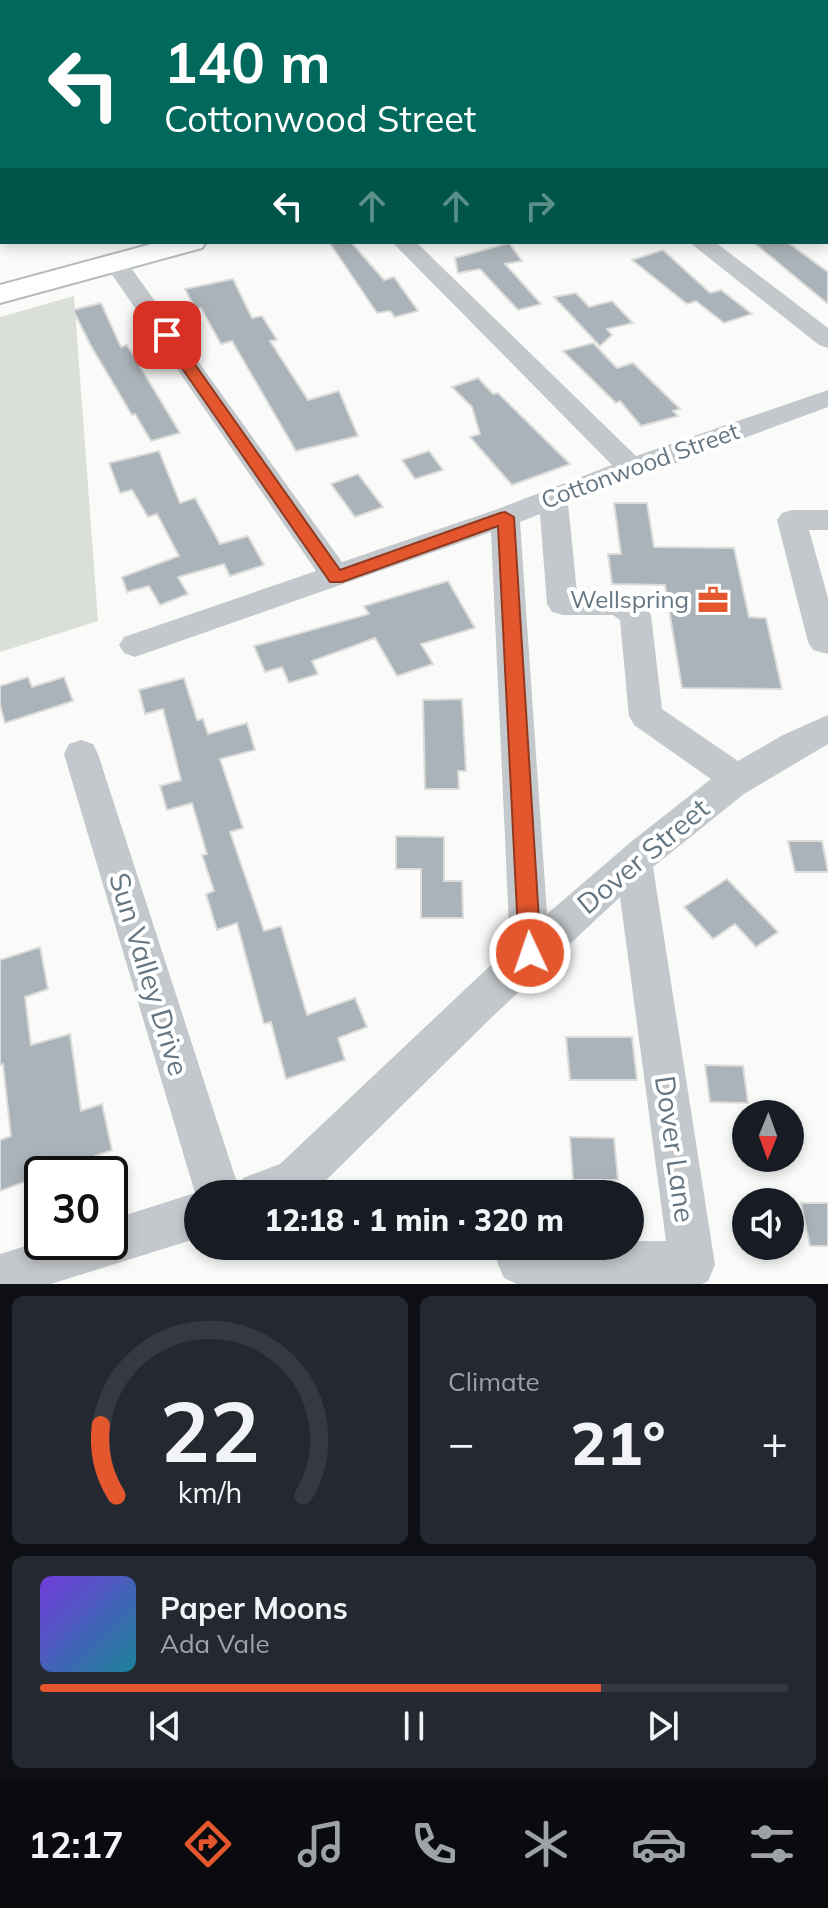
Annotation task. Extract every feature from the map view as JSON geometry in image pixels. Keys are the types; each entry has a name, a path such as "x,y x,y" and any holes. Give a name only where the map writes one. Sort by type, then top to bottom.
{"main road":[{"path":"0,294 185,244"}],"street":[{"path":"405,244 631,468"},
{"path":"703,244 828,340"},
{"path":"116,263 336,577"},
{"name":"Cottonwood Street","path":"135,645 505,517 631,468 825,409"},
{"path":"553,498 563,604 620,604 635,615 646,716 736,778"},
{"path":"505,517 530,953"},
{"path":"828,520 792,520 824,642 828,642"},
{"name":"Dover Street","path":"295,1180 530,953 634,861 736,778 781,749 828,728"},
{"name":"Sun Valley Drive","path":"81,754 214,1180"},
{"name":"Dover Lane","path":"520,1262 692,1265 634,861"},
{"path":"0,1277 184,1219"}],"shaded area":[{"path":"74,296 98,621 0,652 0,317"}],"building":[{"path":"330,244 353,244 384,280 394,277 418,311 395,317 390,311 377,313"},
{"path":"510,244 522,261 505,264 541,304 518,310 480,269 458,273 455,258"},
{"path":"755,244 790,244 828,272 828,304"},
{"path":"663,250 710,293 721,290 752,314 724,323 696,301 687,304 632,260"},
{"path":"233,279 252,318 262,316 277,340 270,341 308,400 339,391 358,436 296,451 232,341 221,344 201,308 195,309 185,289"},
{"path":"576,293 589,307 612,301 633,323 607,329 612,335 600,346 554,297"},
{"path":"101,303 121,347 127,345 180,433 151,441 135,414 132,415 73,310"},
{"path":"593,343 617,368 633,363 680,409 673,411 678,416 641,426 620,401 616,403 563,351"},
{"path":"478,378 493,394 498,393 570,464 512,485 470,437 480,434 472,407 452,387"},
{"path":"159,451 180,503 195,498 220,544 248,536 264,565 230,576 224,564 178,577 188,594 160,605 149,586 127,592 122,577 179,556 157,514 148,517 132,490 120,493 109,463"},
{"path":"429,451 443,470 415,479 402,460"},
{"path":"358,474 383,507 355,517 331,484"},
{"name":"Wellspring","path":"614,503 647,503 654,547 734,548 749,617 766,618 782,689 682,688 665,585 612,584 608,554 621,554"},
{"path":"448,581 475,628 421,644 433,664 397,676 375,638 312,661 318,674 289,683 282,667 265,672 254,646 369,614 364,606"},
{"path":"28,677 32,687 64,677 73,701 5,723 0,705 0,686"},
{"path":"184,678 197,720 203,719 208,734 247,723 255,750 220,759 243,828 230,832 264,931 281,926 307,1015 355,998 367,1027 338,1038 345,1060 286,1079 271,1022 264,1024 237,923 217,930 206,894 214,891 202,855 207,854 192,803 167,810 160,786 181,780 163,709 145,714 139,690"},
{"path":"462,699 466,771 458,771 459,789 425,789 423,700"},
{"path":"396,836 444,837 444,881 462,881 463,918 421,918 421,869 396,869"},
{"path":"788,841 822,841 828,872 795,872"},
{"path":"727,879 778,932 756,947 735,924 713,939 684,907"},
{"path":"40,947 48,989 25,997 31,1045 70,1034 81,1111 102,1104 112,1150 96,1156 24,1156 24,1182 0,1191 0,1140 11,1136 3,1064 0,1065 0,960"},
{"path":"566,1037 632,1037 637,1080 570,1080"},
{"path":"705,1065 743,1066 748,1100 710,1102"},
{"path":"570,1137 614,1138 618,1180 573,1180"},
{"path":"804,1203 828,1203 828,1246 810,1246"}],"place":[{"name":"Wellspring","path":"713,600"}],"route":[{"path":"167,335 336,577 505,517 530,953"}]}
